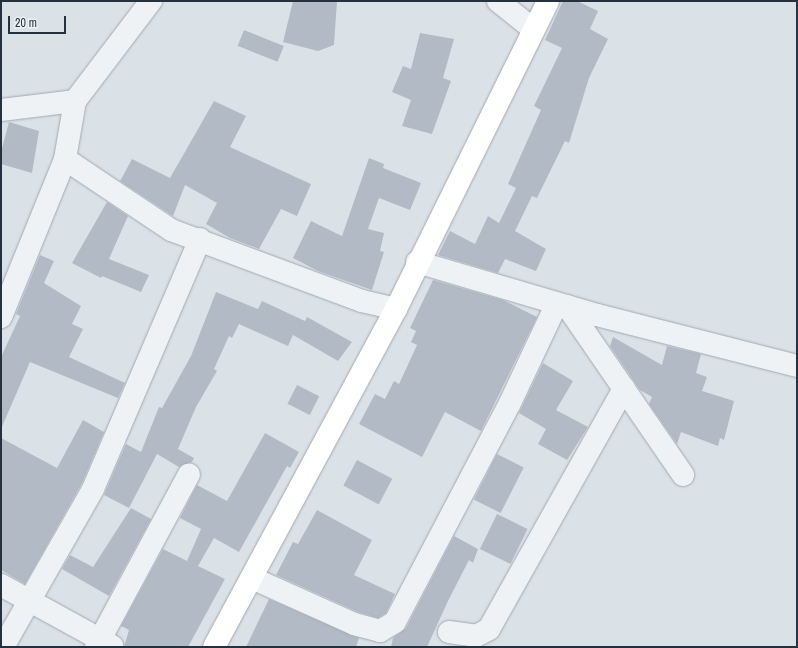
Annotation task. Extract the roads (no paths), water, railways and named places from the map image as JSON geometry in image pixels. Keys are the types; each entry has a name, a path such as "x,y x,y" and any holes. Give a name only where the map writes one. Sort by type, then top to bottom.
{"main road":[{"path":"214,647 254,579 396,308 417,262 548,1"}],"street":[{"path":"1,317 65,158 75,101 151,1"},
{"path":"498,1 533,29"},
{"path":"1,110 75,101"},
{"path":"65,158 151,218 171,230 200,239 362,302 396,308"},
{"path":"3,647 31,602 93,489 200,239"},
{"path":"417,262 562,305 797,366"},
{"path":"562,305 624,388 683,475"},
{"path":"254,579 354,624 380,630 395,622 562,305"},
{"path":"449,632 476,636 489,629 624,388"},
{"path":"1,585 103,645 189,474"}]}
